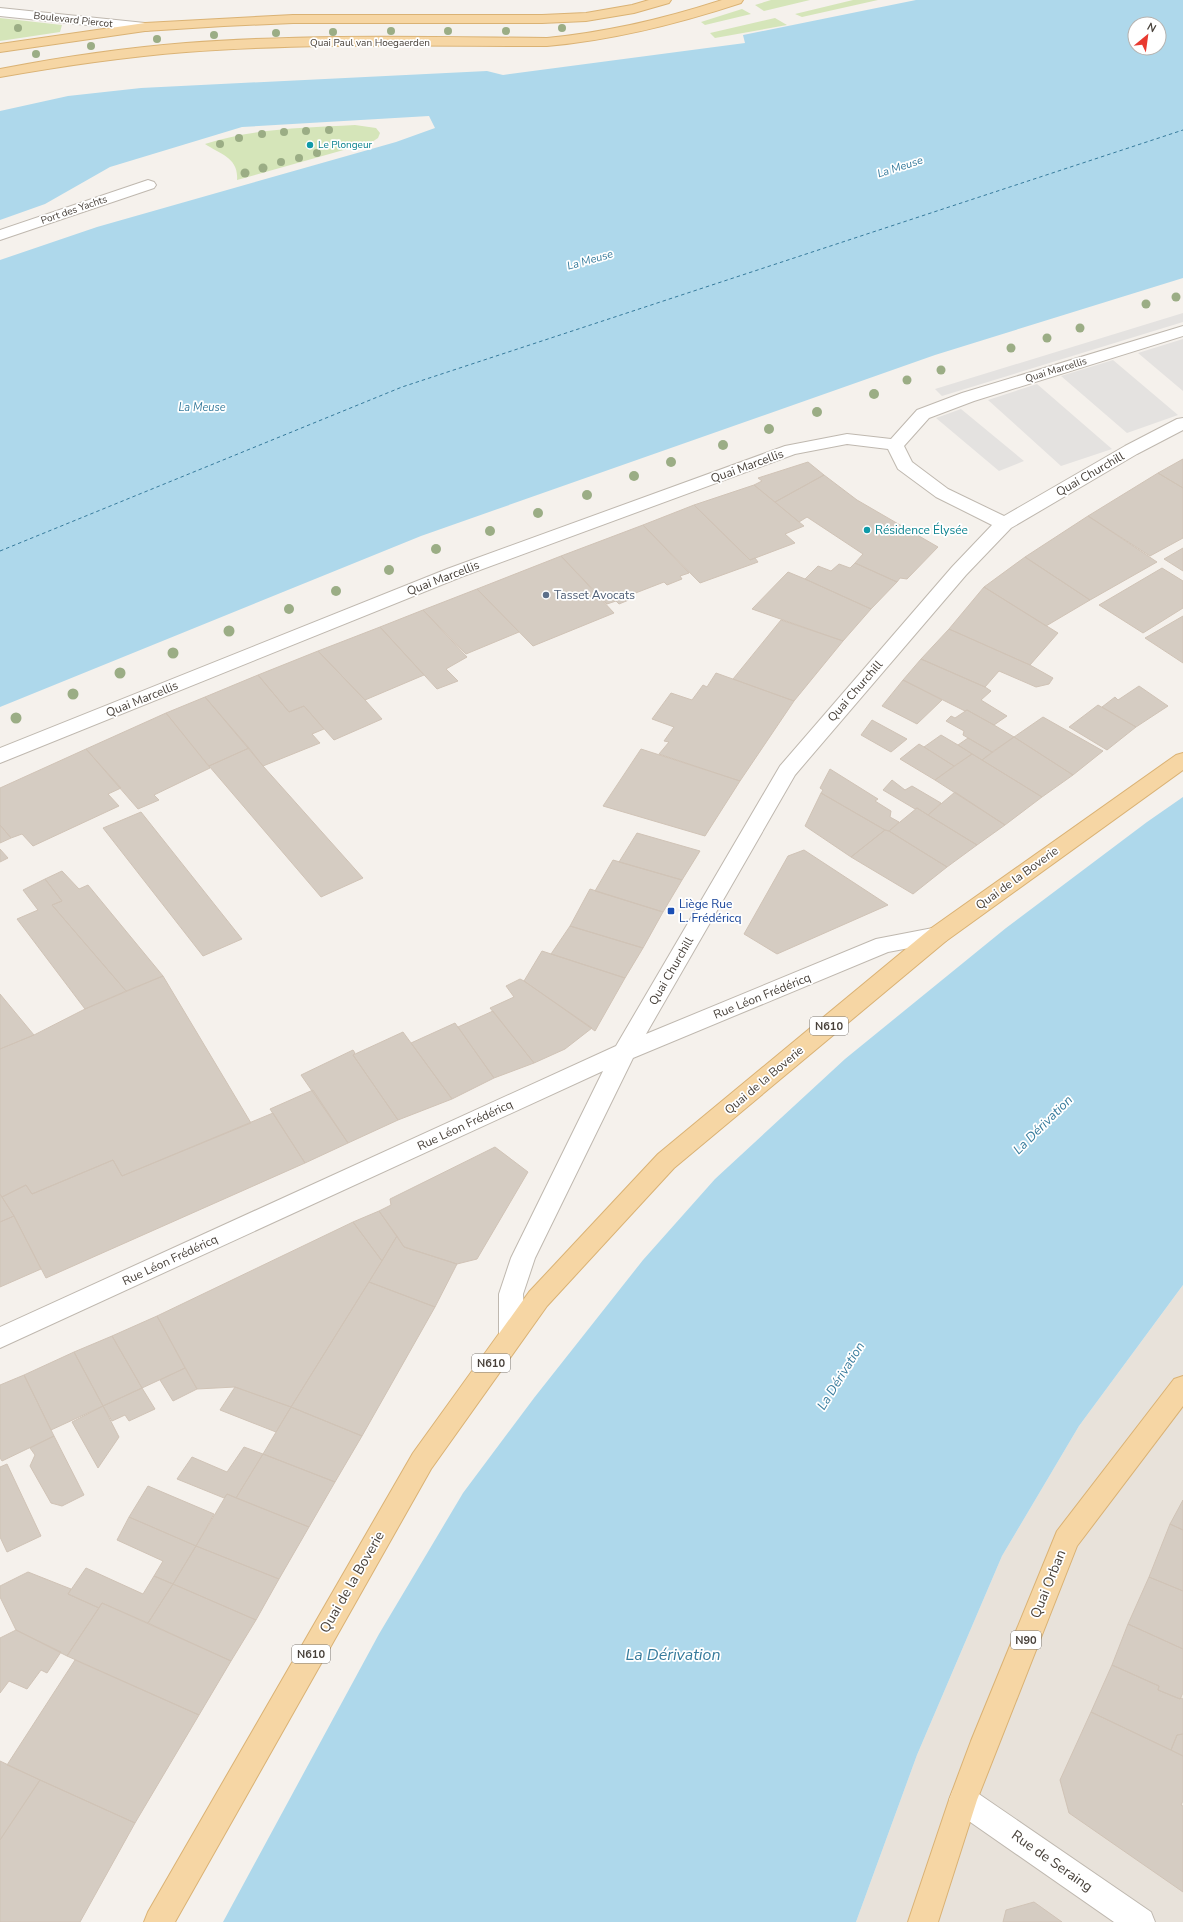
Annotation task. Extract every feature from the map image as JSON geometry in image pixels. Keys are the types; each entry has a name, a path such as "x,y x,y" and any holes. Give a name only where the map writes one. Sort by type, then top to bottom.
{"main road":[{"name":"Quai Paul van Hoegaerden","path":"0,48 145,27 285,20 570,18 613,13 664,0"},
{"name":"Quai Paul van Hoegaerden","path":"0,73 121,54 213,46 308,43 547,42 585,39 655,25 736,0"},
{"name":"Quai de la Boverie","path":"159,1922 422,1461 538,1299 666,1161 938,935 1183,760"},
{"name":"Quai Orban","path":"922,1922 963,1800 1066,1539 1183,1387"}],"street":[{"name":"Boulevard Piercot","path":"0,12 145,27"},
{"name":"Port des Yachts","path":"0,235 148,185"},
{"name":"Quai Marcellis","path":"0,756 454,573 791,450 847,439 895,445 923,414 968,397 1183,331"},
{"name":"Quai Churchill","path":"624,1052 787,771 958,571 1004,524 1131,450 1183,423"},
{"path":"895,445 904,465 942,493 1004,524"},
{"name":"Rue Léon Frédéricq","path":"0,1338 624,1052 884,945 938,935"},
{"path":"512,1334 511,1294 523,1258 624,1052"},
{"name":"Rue de Seraing","path":"963,1800 1140,1922"}],"shaded area":[{"path":"1183,313 1183,322 942,396 935,389"},
{"path":"1183,339 1183,391 1138,353"},
{"path":"1113,360 1178,415 1127,433 1061,376"},
{"path":"1037,384 1112,449 1061,466 988,400"},
{"path":"961,409 1024,461 999,471 936,418"},
{"path":"1183,1285 1183,1922 856,1922 917,1755 1002,1556 1079,1426"}],"green space":[{"path":"771,0 810,0 764,11 755,5"},
{"path":"853,0 878,0 802,17 795,14"},
{"path":"742,9 751,14 705,25 701,22"},
{"path":"0,18 62,25 60,32 0,41"},
{"path":"775,18 787,25 715,38 710,33"},
{"path":"355,125 376,128 380,133 378,138 372,142 237,180 237,173 232,162 205,144 261,132 298,128"}],"water":[{"name":"La Meuse","path":"916,0 1183,0 1183,278 935,355 421,536 0,707 0,260 97,227 396,142 435,128 429,116 242,127 110,167 45,204 0,220 0,111 68,96 141,88 487,71 503,75 745,43 743,35"},
{"name":"La Dérivation","path":"1183,797 1183,1285 1079,1426 1002,1556 917,1755 856,1922 223,1922 379,1634 463,1493 534,1398 643,1260 715,1179 845,1059 1006,928 1147,822"}],"building":[{"path":"1183,459 1183,488 1158,473"},
{"path":"808,462 824,475 775,502 754,485 762,481 758,478"},
{"path":"1158,473 1183,488 1183,538 1150,556 1088,516"},
{"name":"Résidence Élysée","path":"824,475 857,500 938,547 907,579 900,578 897,582 855,563 863,554 807,517 799,522 775,502"},
{"path":"754,485 804,526 785,534 795,543 750,560 694,505"},
{"path":"694,505 750,560 755,558 758,562 700,583 643,525"},
{"path":"1088,516 1157,562 1090,600 1025,557"},
{"path":"643,525 689,573 680,576 682,579 667,585 664,582 633,594 636,597 619,604 616,601 607,604 561,556"},
{"path":"1183,548 1183,571 1164,559"},
{"path":"561,556 614,613 533,646 477,589"},
{"path":"1025,557 1090,600 1046,626 984,587"},
{"path":"855,563 897,582 871,609 805,579 818,566 831,571 839,564 850,568"},
{"path":"1162,568 1183,581 1183,608 1143,633 1099,605"},
{"path":"788,572 871,609 843,641 752,609"},
{"path":"984,587 1058,633 1030,665 949,629"},
{"path":"477,589 519,632 466,654 423,610"},
{"path":"423,610 467,657 446,669 458,681 437,689 380,627"},
{"path":"1183,616 1183,663 1145,638"},
{"path":"781,620 843,641 794,701 733,679"},
{"path":"380,627 424,675 365,700 318,651"},
{"path":"949,629 1030,665 1053,678 1049,684 1036,687 999,671 985,687 921,659"},
{"path":"318,651 382,719 334,740 304,706 289,712 258,675"},
{"path":"921,659 985,687 991,691 981,700 1007,716 994,725 967,710 965,711 903,680"},
{"path":"716,673 794,701 740,781 659,754 669,742 664,741 674,727 652,719 671,693 692,700 703,685 707,687"},
{"path":"258,675 289,712 304,706 324,729 312,734 320,743 263,766 205,697"},
{"path":"903,680 942,700 917,724 882,706"},
{"path":"1139,686 1168,706 1136,727 1102,707 1115,697 1118,700"},
{"path":"205,697 249,748 209,766 166,713"},
{"path":"1098,705 1136,727 1107,750 1069,727"},
{"path":"967,710 1014,737 992,752 963,735 964,731 946,721 951,716 955,718"},
{"path":"166,713 210,768 154,795 159,800 138,809 86,749"},
{"path":"1043,717 1103,751 1073,775 1014,737"},
{"path":"872,720 907,739 891,752 861,735"},
{"path":"941,735 972,754 954,766 924,747"},
{"path":"1014,737 1073,775 1042,797 982,760"},
{"path":"968,738 992,752 982,760 958,745"},
{"path":"919,744 954,766 935,780 900,759"},
{"path":"249,748 263,766 363,878 321,897 209,766"},
{"path":"86,749 121,788 108,794 119,806 33,846 22,834 11,838 0,825 0,788"},
{"path":"641,749 740,781 705,836 603,806"},
{"path":"972,754 1042,797 1005,825 935,780"},
{"path":"830,769 878,799 875,801 891,811 890,817 899,822 889,831 885,830 821,793 823,790 820,788"},
{"path":"892,780 905,790 912,786 941,803 928,815 917,808 915,809 883,790"},
{"path":"955,792 1005,825 977,845 928,815"},
{"path":"821,793 885,830 851,857 805,826"},
{"path":"917,808 977,845 947,867 889,831"},
{"path":"141,812 242,939 203,956 103,828"},
{"path":"0,825 11,838 0,843"},
{"path":"885,830 947,867 913,894 851,857"},
{"path":"637,833 700,851 682,880 619,862"},
{"path":"0,849 8,858 0,862"},
{"path":"804,850 888,905 777,954 744,934 788,856"},
{"path":"613,860 682,880 663,912 595,891"},
{"path":"62,871 79,889 88,885 163,976 126,991 52,905 62,901 45,879"},
{"path":"45,879 62,901 52,905 126,991 85,1009 17,919 38,910 23,890"},
{"path":"590,889 663,912 643,948 570,926"},
{"path":"570,926 643,948 625,978 551,954"},
{"path":"542,951 625,978 595,1031 524,981"},
{"path":"163,976 251,1123 122,1176 113,1160 32,1194 26,1185 2,1197 0,1194 0,1049 34,1035 85,1009"},
{"path":"520,979 592,1028 565,1049 534,1063 490,1008 514,997 506,986"},
{"path":"0,994 34,1035 0,1049"},
{"path":"493,1011 534,1063 494,1078 458,1027"},
{"path":"455,1023 494,1078 452,1099 411,1043"},
{"path":"403,1032 452,1099 398,1120 353,1055"},
{"path":"353,1050 355,1053 353,1055 398,1120 348,1143 301,1075"},
{"path":"313,1090 348,1143 305,1163 270,1109"},
{"path":"273,1113 305,1163 46,1278 14,1216 2,1197 26,1185 32,1194 113,1160 122,1176"},
{"path":"495,1147 528,1172 477,1259 457,1264 404,1247 379,1211 391,1205 390,1199"},
{"path":"0,1194 14,1216 0,1222"},
{"path":"379,1211 397,1236 382,1261 353,1222"},
{"path":"14,1216 41,1269 0,1287 0,1222"},
{"path":"353,1222 382,1261 291,1407 235,1387 197,1389 157,1316"},
{"path":"397,1236 404,1247 457,1264 435,1307 369,1282"},
{"path":"369,1282 435,1307 362,1436 291,1407"},
{"path":"157,1316 185,1368 142,1388 112,1336"},
{"path":"112,1336 142,1388 103,1406 74,1352"},
{"path":"74,1352 103,1406 51,1430 24,1375"},
{"path":"185,1368 197,1389 173,1401 160,1380"},
{"path":"24,1375 54,1436 2,1461 0,1458 0,1385"},
{"path":"235,1387 291,1407 276,1432 220,1410"},
{"path":"142,1388 155,1409 129,1421 125,1415 112,1421 103,1406"},
{"path":"103,1406 119,1437 98,1468 72,1422"},
{"path":"291,1407 362,1436 335,1482 263,1454"},
{"path":"54,1436 84,1495 62,1506 51,1503 30,1466 35,1455 30,1448"},
{"path":"244,1447 263,1454 236,1498 227,1494 224,1498 177,1479 192,1457 227,1472"},
{"path":"263,1454 335,1482 309,1527 236,1498"},
{"path":"7,1464 41,1536 7,1552 0,1537 0,1467"},
{"path":"148,1486 214,1514 196,1546 129,1517"},
{"path":"227,1494 309,1527 279,1579 196,1546"},
{"path":"1183,1500 1183,1530 1170,1524"},
{"path":"129,1517 196,1546 173,1584 154,1576 163,1561 117,1540"},
{"path":"1170,1524 1183,1530 1183,1591 1149,1577"},
{"path":"196,1546 279,1579 256,1620 173,1584"},
{"path":"86,1568 143,1594 154,1576 173,1584 148,1623 102,1603 99,1608 68,1594"},
{"path":"28,1572 71,1589 68,1594 99,1608 67,1656 16,1630 0,1597 0,1586"},
{"path":"1149,1577 1183,1591 1183,1649 1128,1624"},
{"path":"173,1584 256,1620 231,1661 148,1623"},
{"path":"102,1603 231,1661 199,1715 67,1656"},
{"path":"1128,1624 1183,1649 1183,1693 1180,1699 1158,1690 1159,1686 1112,1665"},
{"path":"16,1630 61,1652 47,1673 41,1670 27,1689 9,1681 0,1693 0,1638"},
{"path":"75,1660 199,1715 135,1823 7,1765"},
{"path":"1112,1665 1159,1686 1158,1690 1183,1699 1183,1734 1177,1735 1171,1750 1091,1712"},
{"path":"1091,1712 1183,1756 1183,1801 1181,1805 1183,1806 1183,1892 1069,1813 1060,1780"},
{"path":"1183,1734 1183,1756 1171,1750 1177,1735"},
{"path":"0,1761 40,1780 0,1840"},
{"path":"40,1780 135,1823 80,1922 0,1922 0,1840"},
{"path":"1034,1902 1062,1922 1003,1922 1006,1910"}],"ferry route":[{"path":"0,551 402,387 1183,130"}],"place":[{"name":"Le Plongeur","path":"310,145"},
{"name":"Résidence Élysée","path":"867,530"},
{"name":"Tasset Avocats","path":"546,595"},
{"name":"Liège Rue L. Frédéricq","path":"671,911"}]}
